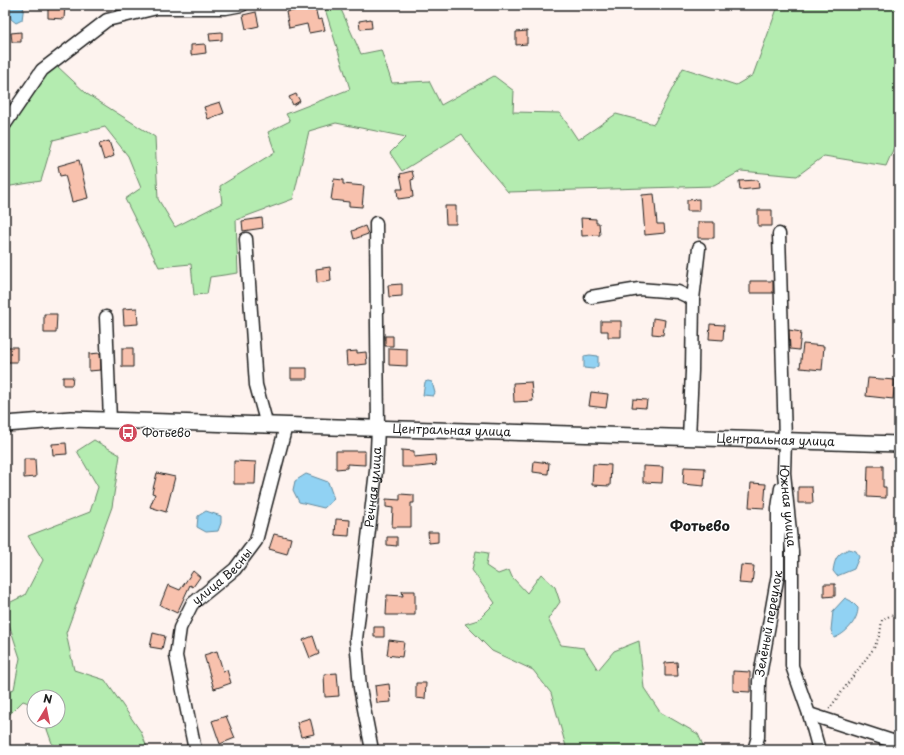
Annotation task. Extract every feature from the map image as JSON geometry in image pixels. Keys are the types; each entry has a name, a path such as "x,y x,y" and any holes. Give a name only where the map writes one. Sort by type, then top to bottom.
{"main road":[{"name":"Центральная улица","path":"5,424 71,419 899,444"}],"street":[{"path":"5,124 42,70 107,20 157,8 226,8 242,5"},
{"name":"Речная улица","path":"372,750 360,688 356,639 376,471 378,428 376,223"},
{"name":"Южная улица","path":"779,234 785,440 784,473 792,551 792,666 809,714 819,750"},
{"path":"246,239 256,385 267,425"},
{"path":"689,438 694,299 699,248"},
{"path":"590,297 639,289 678,292 694,299"},
{"path":"106,317 110,421"},
{"name":"улица Весны","path":"195,750 176,656 180,628 192,604 235,569 256,541 286,426"},
{"name":"Зелёный переулок","path":"754,750 758,737 759,681 778,574 778,508 784,473"},
{"path":"809,714 892,741 899,745"}],"path":[{"path":"823,718 874,648 880,634 882,620 895,613 899,613"}],"green space":[{"path":"339,5 361,54 381,50 392,83 429,81 441,105 494,76 514,91 513,112 560,113 578,140 616,114 654,124 683,68 736,85 753,75 778,6 899,5 899,136 886,166 824,156 797,176 741,171 714,186 508,192 475,153 462,134 402,171 390,153 406,137 336,123 309,131 293,199 236,220 238,273 210,277 207,294 194,295 191,264 159,267 125,199 141,188 128,156 105,127 53,140 41,181 5,187 5,127 30,88 57,66 87,94 155,137 158,199 175,227 222,203 220,186 275,152 268,132 290,121 286,114 350,89 325,9"},
{"path":"94,440 120,455 112,507 66,633 74,670 105,680 141,732 148,750 51,750 53,746 47,729 66,729 66,689 26,689 26,702 23,701 5,719 5,692 14,689 20,658 5,612 5,605 25,595 43,560 28,536 90,512 98,487 77,451"},
{"path":"476,551 488,553 486,566 498,574 509,570 512,577 527,593 541,574 555,587 560,602 548,619 561,645 584,648 598,670 614,651 639,641 644,688 660,712 698,734 705,750 567,750 551,693 533,670 492,651 465,624 478,620 495,603 472,570"}],"water":[{"path":"9,5 24,5 22,20 16,23 11,19"},
{"path":"584,356 598,356 598,366 593,369 584,368"},
{"path":"425,382 432,382 435,393 433,396 423,395"},
{"path":"306,474 328,482 334,499 324,508 299,502 293,490 295,481"},
{"path":"206,511 221,516 221,523 218,531 206,532 197,527 198,516"},
{"path":"849,549 856,551 859,557 854,569 837,576 833,571 836,560 839,555"},
{"path":"845,598 851,601 858,608 856,617 854,622 847,630 834,638 831,630 833,611"}],"building":[{"path":"48,5 65,5 64,19 48,18"},
{"path":"315,7 318,20 322,19 325,30 309,33 307,24 289,28 286,12"},
{"path":"256,12 259,26 246,29 243,15"},
{"path":"371,19 372,28 360,29 359,21"},
{"path":"527,31 527,44 516,45 516,32"},
{"path":"21,32 21,42 12,42 11,33"},
{"path":"222,32 222,40 210,41 209,33"},
{"path":"205,44 206,53 191,55 191,45"},
{"path":"296,94 300,101 293,105 289,97"},
{"path":"220,102 224,113 208,119 204,107"},
{"path":"109,141 114,156 104,160 99,144"},
{"path":"79,160 88,198 72,202 65,175 60,176 58,166"},
{"path":"412,171 414,179 411,180 413,197 398,199 397,189 403,189 400,174"},
{"path":"334,179 343,180 343,184 364,186 362,207 349,206 349,202 331,200"},
{"path":"758,180 759,188 740,190 739,181"},
{"path":"654,194 657,224 664,224 665,233 645,235 642,195"},
{"path":"699,199 699,211 687,211 687,200"},
{"path":"445,206 456,206 456,224 446,224"},
{"path":"758,210 772,210 772,226 758,226"},
{"path":"262,218 263,228 243,231 242,221"},
{"path":"581,218 596,219 596,223 599,223 600,235 582,236"},
{"path":"698,222 714,222 714,238 698,238"},
{"path":"365,226 368,234 354,239 352,231"},
{"path":"330,267 331,281 317,283 316,269"},
{"path":"750,281 773,281 773,293 750,293"},
{"path":"402,284 402,296 389,297 388,285"},
{"path":"137,308 138,324 124,325 123,309"},
{"path":"44,314 57,314 56,333 44,333"},
{"path":"653,318 665,320 663,335 652,334"},
{"path":"601,321 621,321 621,337 608,337 608,331 601,331"},
{"path":"710,324 724,325 723,340 709,339"},
{"path":"789,330 801,332 799,350 790,349"},
{"path":"385,336 393,336 393,346 385,346"},
{"path":"803,344 824,346 822,370 800,368"},
{"path":"5,347 17,347 17,362 5,362"},
{"path":"122,348 133,348 133,367 122,367"},
{"path":"389,348 407,349 407,366 389,365"},
{"path":"357,351 357,353 366,352 367,364 347,366 346,352"},
{"path":"100,353 101,370 89,371 89,354"},
{"path":"291,368 307,368 307,379 291,379"},
{"path":"63,377 73,377 72,385 63,385"},
{"path":"868,378 895,380 893,399 866,396"},
{"path":"531,382 533,401 514,402 513,383"},
{"path":"591,392 608,394 606,408 589,406"},
{"path":"633,399 647,400 646,408 632,407"},
{"path":"66,443 67,454 53,455 52,444"},
{"path":"402,450 414,451 414,457 435,455 436,465 402,467"},
{"path":"336,451 365,451 365,465 347,464 347,468 336,469"},
{"path":"24,459 35,459 36,477 24,478"},
{"path":"234,461 256,462 255,484 234,484"},
{"path":"534,461 549,463 548,474 533,472"},
{"path":"593,464 611,465 610,486 592,485"},
{"path":"643,466 663,467 662,483 643,482"},
{"path":"868,466 883,466 883,487 886,487 886,498 867,497"},
{"path":"684,467 705,468 704,486 683,484"},
{"path":"157,473 175,477 166,512 150,507 155,494 152,493"},
{"path":"751,483 766,484 764,508 749,507"},
{"path":"798,487 812,487 813,503 798,503"},
{"path":"400,494 414,495 414,503 411,503 411,527 392,527 393,508 386,507 386,499 400,500"},
{"path":"336,519 350,520 349,536 335,535"},
{"path":"428,532 438,532 438,542 429,543"},
{"path":"274,534 291,538 287,554 269,549"},
{"path":"387,537 397,537 397,546 387,545"},
{"path":"741,565 754,566 752,584 739,583"},
{"path":"193,571 200,577 193,587 190,585 177,613 160,605 168,585 180,590"},
{"path":"824,584 835,584 835,596 824,597"},
{"path":"402,591 415,591 415,615 386,615 387,595 403,596"},
{"path":"374,627 384,627 384,637 374,637"},
{"path":"153,633 165,636 162,649 150,647"},
{"path":"313,636 319,654 310,658 303,640"},
{"path":"389,640 404,642 402,657 387,655"},
{"path":"217,651 223,671 227,670 231,683 214,689 204,655"},
{"path":"677,662 678,676 665,676 665,663"},
{"path":"733,671 750,672 750,692 733,691"},
{"path":"337,673 339,696 325,697 324,674"},
{"path":"416,683 426,683 425,699 416,698"},
{"path":"389,684 391,702 377,703 375,686"},
{"path":"226,716 235,738 220,744 212,721"},
{"path":"310,718 314,734 301,737 297,722"}],"place":[{"name":"Фотьево","path":"128,433"}],"district":[{"name":"Фотьево","path":"700,526"}]}
